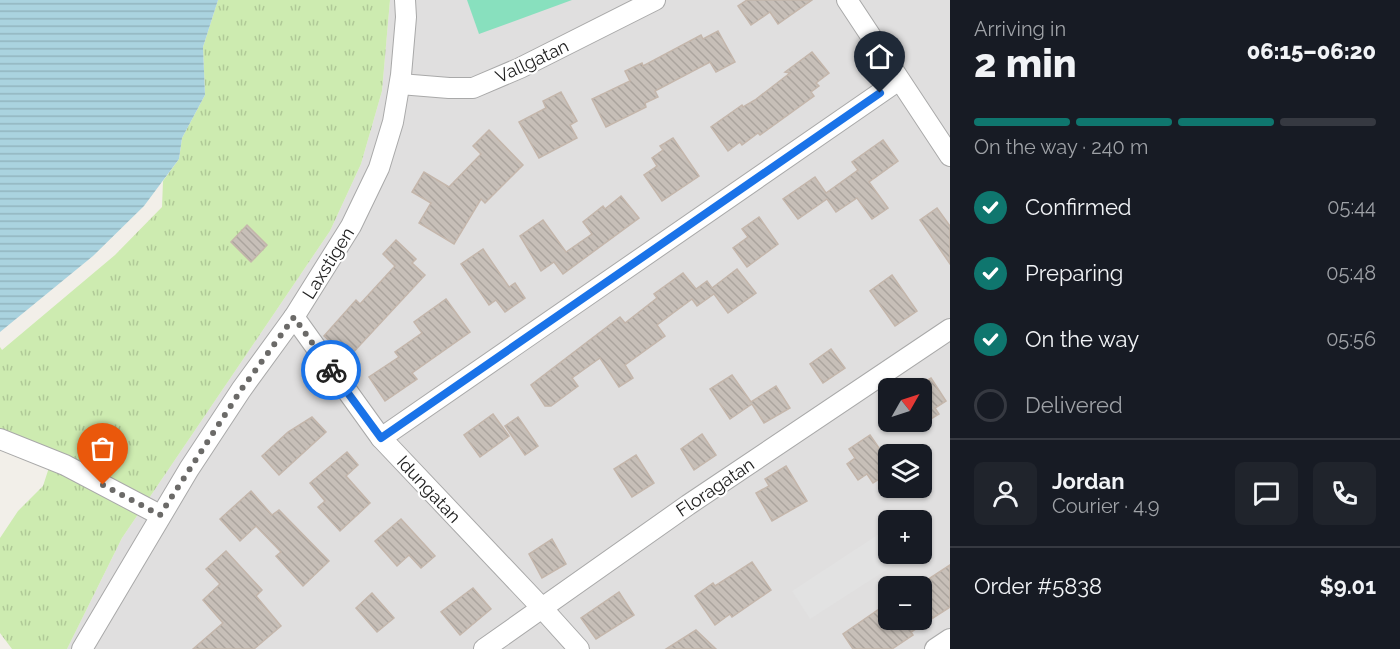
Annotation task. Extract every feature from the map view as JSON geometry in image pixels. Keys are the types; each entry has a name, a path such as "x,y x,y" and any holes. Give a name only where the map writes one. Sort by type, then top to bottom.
{"street":[{"name":"Laxstigen","path":"82,649 160,515 241,390 294,317 351,226 379,168 393,122 400,84 406,17 405,0"},
{"name":"Vallgatan","path":"400,84 473,88 531,63 655,0"},
{"path":"847,0 950,156"},
{"path":"381,438 899,80"},
{"name":"Idungatan","path":"294,317 381,438 579,649"},
{"name":"Floragatan","path":"484,649 688,505 950,329"},
{"path":"0,439 65,465 160,515"},
{"path":"935,649 950,639"}],"shaded area":[{"path":"390,0 950,0 950,649 67,649 122,538 330,231 361,164 382,91"},
{"path":"878,535 878,564 895,564 810,619 792,591"}],"green space":[{"path":"218,0 390,0 382,91 361,164 330,231 122,538 67,649 12,649 0,633 0,538 18,511 43,486 54,452 0,432 0,347 2,350 115,255 162,207 163,181 179,159 182,138 205,95 203,47"},
{"path":"467,0 572,0 479,34"}],"water":[{"path":"0,0 218,0 203,47 205,95 182,138 179,159 144,206 93,256 0,332"}],"building":[{"path":"747,0 812,0 778,24 770,12 751,25 738,6"},
{"path":"718,31 735,62 716,72 710,62 655,91 658,97 645,103 646,107 606,127 592,99 630,81 625,71 642,63 643,66 701,35 703,39"},
{"path":"812,52 829,73 816,83 819,86 811,92 814,96 760,135 758,133 742,145 740,142 728,151 711,127 742,105 743,107 755,100 790,73 785,72"},
{"path":"561,92 577,121 570,125 577,138 539,158 519,122 546,108 543,101"},
{"path":"489,130 523,165 485,203 481,199 454,244 419,223 431,203 412,192 424,172 449,187 481,154 473,146"},
{"path":"673,138 699,176 662,201 644,175 657,166 652,158 663,150 660,146"},
{"path":"883,140 898,161 869,182 888,208 872,219 857,198 836,212 827,199 798,219 783,199 815,177 826,193 858,170 852,162"},
{"path":"621,196 639,218 563,274 554,262 541,271 520,236 543,220 566,252 592,234 583,222 603,206 605,209"},
{"path":"937,208 950,226 950,264 920,220"},
{"path":"759,217 778,244 747,267 733,248 748,237 742,229"},
{"path":"247,225 267,245 251,262 231,242"},
{"path":"396,240 416,259 412,263 425,275 348,358 324,336 356,300 360,304 395,266 383,254"},
{"path":"483,249 509,287 515,283 525,298 505,312 496,300 489,305 461,264"},
{"path":"737,269 756,293 728,313 714,294 697,306 692,299 657,325 665,336 625,365 633,378 619,387 600,358 572,378 578,386 551,406 545,406 531,385 620,317 625,323 657,298 654,294 683,273 696,289 707,281 712,288"},
{"path":"892,275 917,311 895,326 870,291"},
{"path":"446,299 470,332 412,373 417,379 385,401 369,377 399,357 395,352 422,333 414,322"},
{"path":"831,349 845,368 823,383 810,364"},
{"path":"732,375 751,402 776,386 790,408 764,423 752,404 730,419 710,389"},
{"path":"932,380 946,401 935,408 939,414 932,418"},
{"path":"493,414 509,436 480,457 464,435"},
{"path":"312,417 326,432 279,475 262,456 288,432"},
{"path":"518,417 538,446 525,455 505,426"},
{"path":"702,434 716,455 694,470 681,449"},
{"path":"870,435 878,447 878,480 873,483 867,474 858,480 847,464 855,458 849,449"},
{"path":"347,452 358,465 346,476 370,503 340,531 318,507 325,501 310,483"},
{"path":"636,455 654,483 632,497 614,469"},
{"path":"786,466 807,501 772,521 756,493 769,486 765,479"},
{"path":"251,491 272,515 279,510 329,561 303,586 276,556 281,552 256,526 240,541 220,519"},
{"path":"401,519 435,556 421,568 409,555 397,566 375,541"},
{"path":"552,539 566,564 542,578 529,554"},
{"path":"226,551 262,590 256,596 281,626 254,649 193,649 223,623 203,600 220,584 206,569"},
{"path":"752,562 771,590 732,617 730,614 715,625 695,596 713,583 715,586"},
{"path":"950,565 950,607 932,619 932,577"},
{"path":"473,588 491,609 460,635 441,612"},
{"path":"619,592 634,615 596,639 581,618"},
{"path":"372,593 394,618 377,632 356,608"},
{"path":"878,610 878,630 914,630 911,632 913,635 892,649 853,649 843,634"},
{"path":"696,630 716,649 666,649"}],"way so far":[{"path":"103,485 160,515 241,390 294,317 331,370"}],"route":[{"path":"331,370 381,438 880,93"}]}
